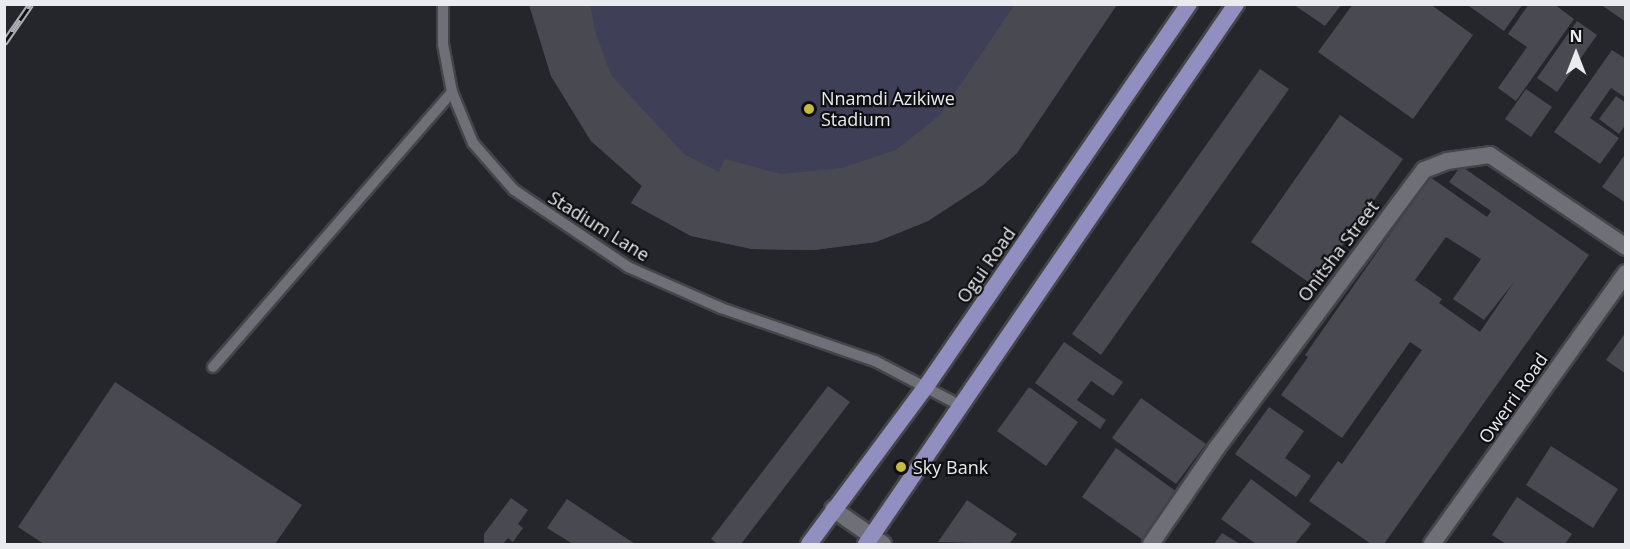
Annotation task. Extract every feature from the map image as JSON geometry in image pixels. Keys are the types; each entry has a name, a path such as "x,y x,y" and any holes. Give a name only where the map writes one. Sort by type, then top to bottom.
{"main road":[{"name":"Ogui Road","path":"809,544 927,385 1190,4"},
{"path":"873,542 961,406 1236,4"}],"street":[{"name":"Onitsha Street","path":"1151,544 1230,430 1424,170 1447,161 1490,155 1626,247"},
{"name":"Owerri Road","path":"1432,544 1626,273"},
{"path":"833,509 873,542"}],"lane":[{"name":"Stadium Lane","path":"443,4 443,44 452,92 473,143 514,190 628,267 720,308 820,339 927,385 961,406"},
{"path":"213,367 452,92"}],"shaded area":[{"name":"Nnamdi Azikiwe Stadium","path":"529,5 1117,5 1017,153 983,185 928,221 876,242 814,250 752,249 691,236 631,203 642,186 591,141 551,76"}],"building":[{"path":"529,4 590,4 595,31 611,75 684,154 719,172 725,159 781,174 841,168 896,150 940,115 1015,4 1117,4 1017,153 983,185 928,221 876,242 814,250 752,249 691,236 631,203 642,186 591,141 551,76"},
{"path":"1353,4 1430,4 1473,35 1413,119 1318,52"},
{"path":"1466,4 1523,4 1504,31"},
{"path":"1529,4 1554,4 1574,19 1516,101 1498,88 1527,47 1508,34"},
{"path":"1600,4 1626,4 1626,22"},
{"path":"1294,5 1341,5 1325,26"},
{"path":"1577,21 1597,35 1557,92 1537,78"},
{"path":"1612,50 1626,59 1626,98 1611,88 1590,118 1619,138 1600,164 1554,132"},
{"path":"1260,69 1289,89 1101,355 1072,334"},
{"path":"1526,89 1552,107 1531,137 1505,119"},
{"path":"1616,96 1626,103 1626,124 1619,134 1599,119"},
{"path":"1340,115 1403,159 1314,286 1251,242"},
{"path":"1626,153 1626,203 1602,187"},
{"path":"1461,166 1589,255 1384,544 1371,544 1309,501 1338,461 1342,464 1422,350 1410,342 1342,438 1281,395 1308,357 1305,355 1430,177 1487,217 1491,211 1449,182","holes":["1446,237 1481,259 1453,299 1484,320 1514,282 1480,332 1439,303 1442,299 1415,280"]},
{"path":"1626,332 1626,374 1606,360"},
{"path":"1064,342 1123,382 1113,396 1091,381 1077,400 1106,420 1100,429 1035,383"},
{"path":"115,382 302,505 275,544 44,544 18,527"},
{"path":"828,386 850,402 741,544 718,544 711,539"},
{"path":"1029,387 1078,422 1046,466 997,431"},
{"path":"1141,398 1206,444 1176,484 1112,438"},
{"path":"1269,407 1304,431 1285,458 1311,476 1296,497 1235,454"},
{"path":"1551,446 1618,489 1593,528 1526,485"},
{"path":"1116,448 1177,492 1143,540 1082,497"},
{"path":"1251,479 1311,524 1295,544 1256,544 1221,519"},
{"path":"1517,497 1572,534 1565,544 1506,544 1492,535"},
{"path":"511,498 528,510 518,524 523,528 513,542 508,538 503,544 484,544 484,534"},
{"path":"567,499 635,544 573,544 547,528"},
{"path":"967,500 1017,534 1009,544 938,542"},
{"path":"1222,533 1240,544 1214,544"}],"railway":[{"path":"4,43 31,4"}],"place":[{"name":"Nnamdi Azikiwe Stadium","path":"809,109"},
{"name":"Sky Bank","path":"901,467"}]}
